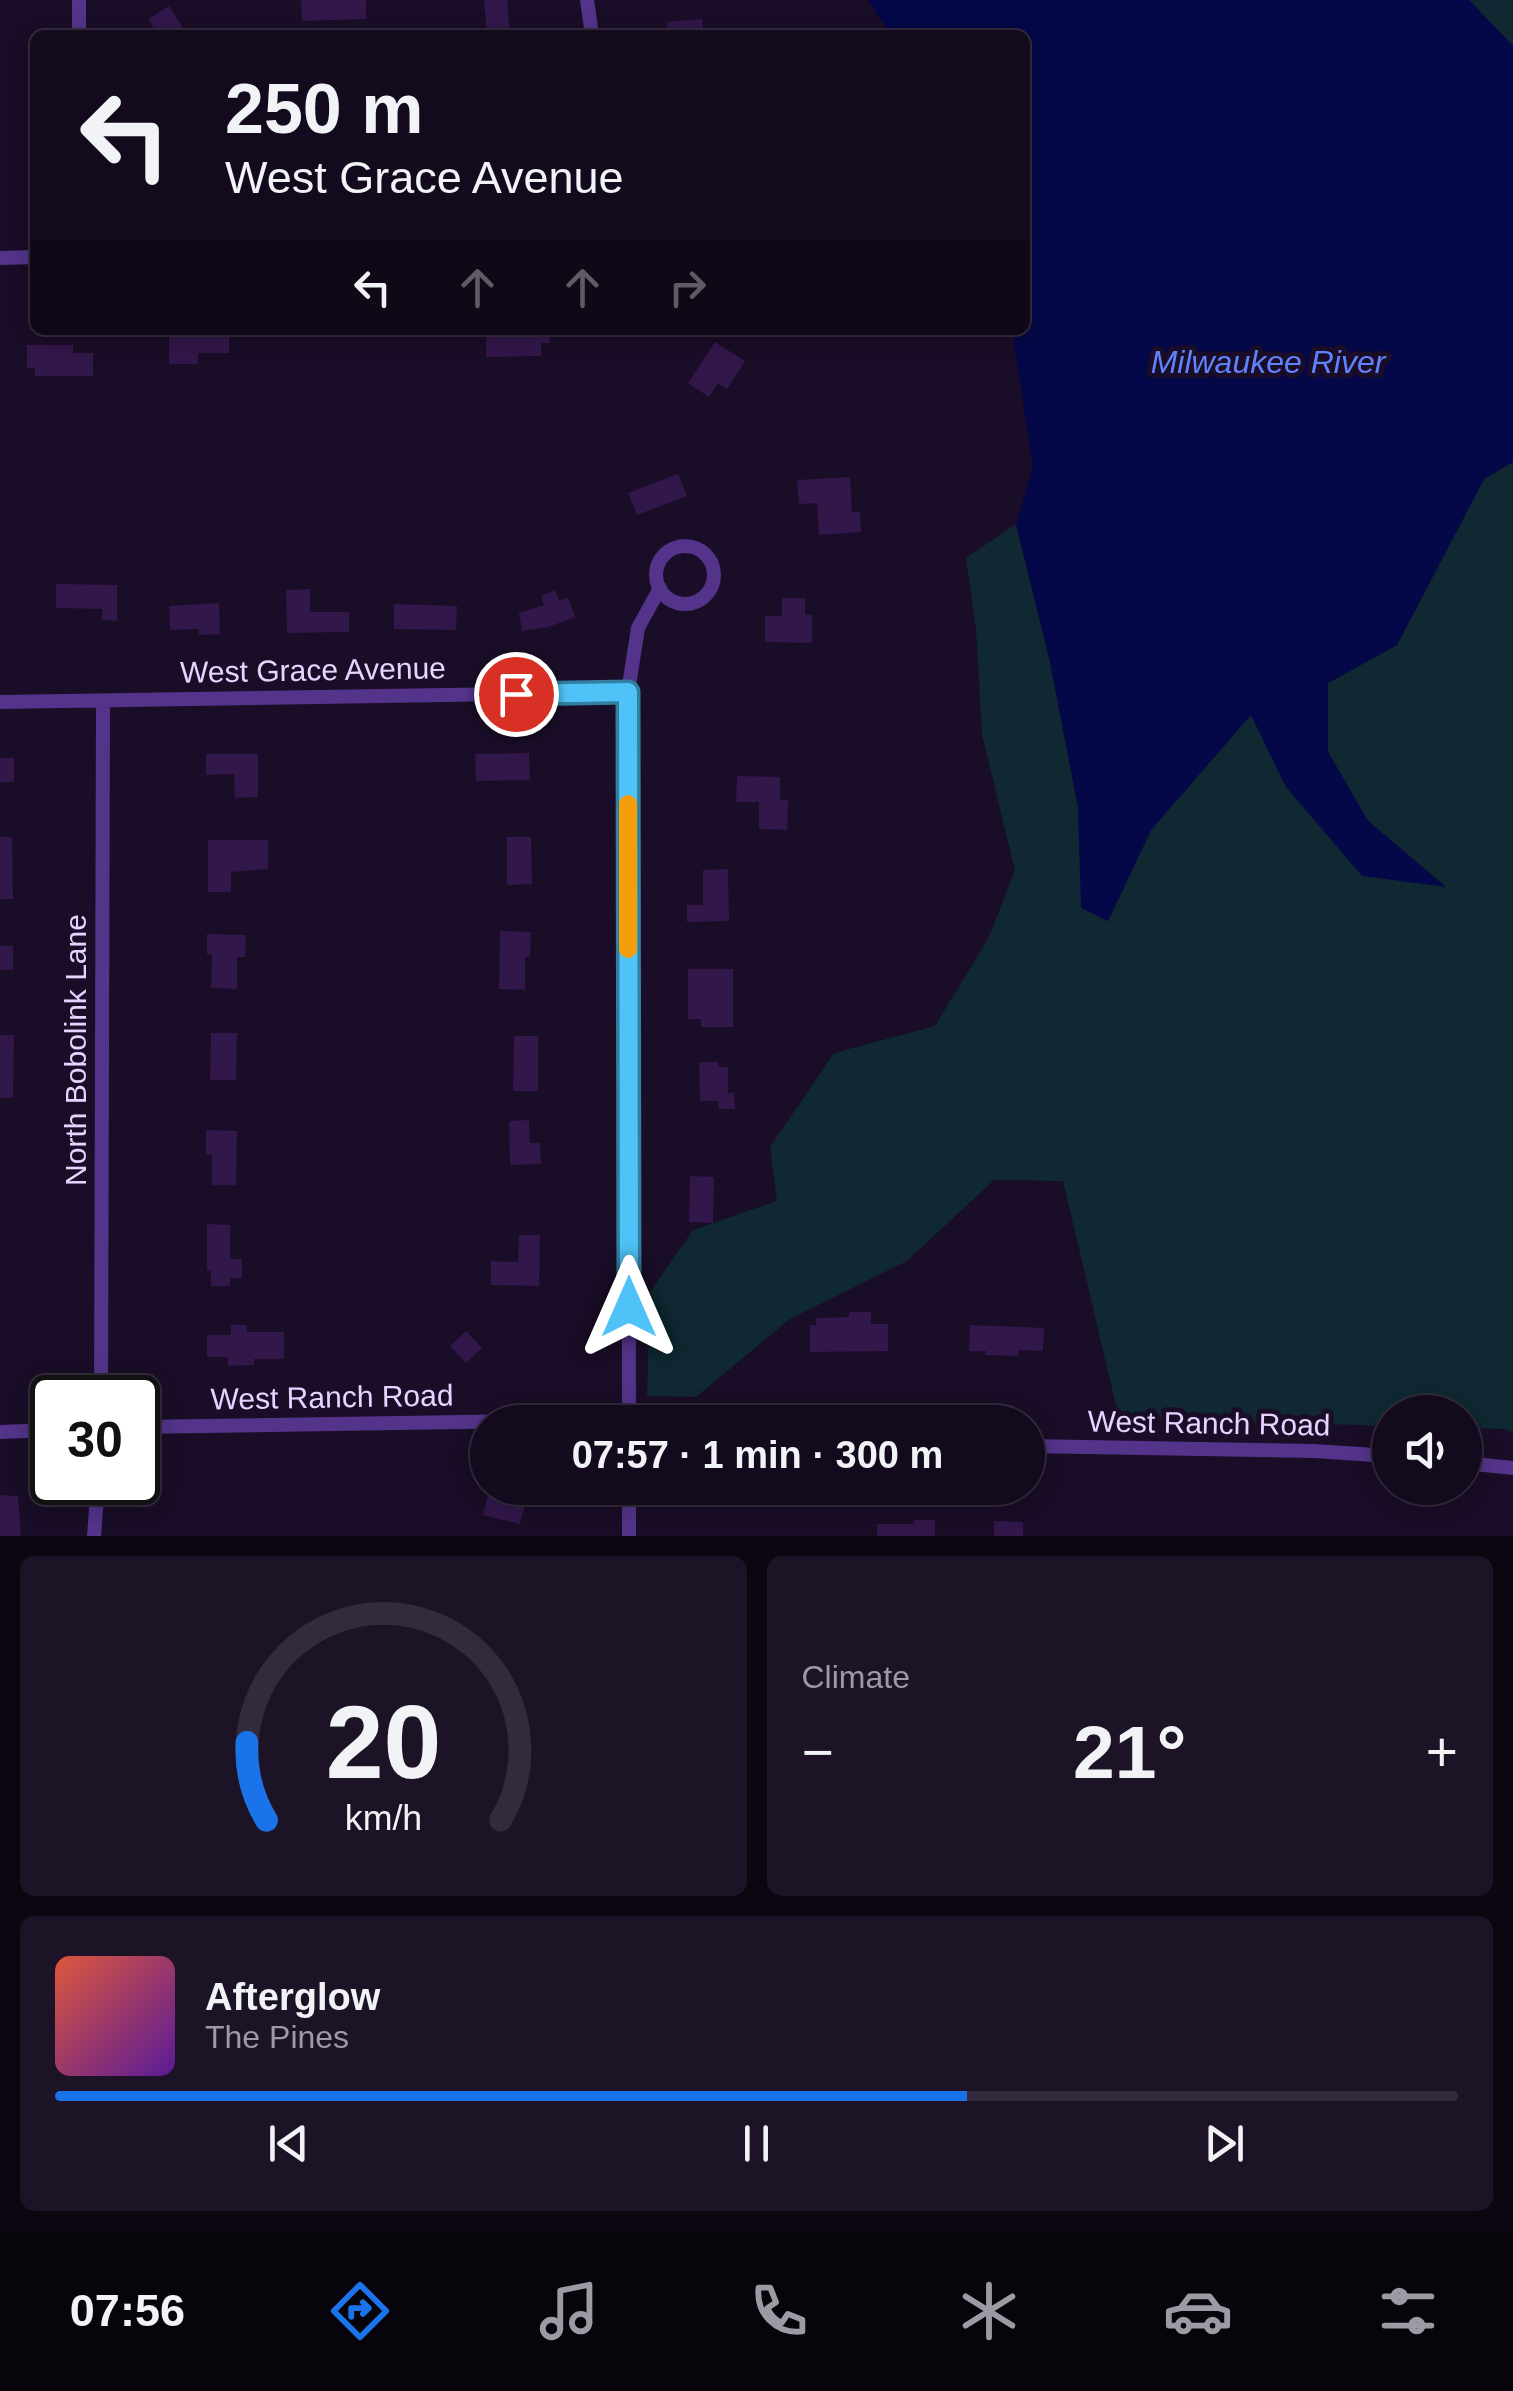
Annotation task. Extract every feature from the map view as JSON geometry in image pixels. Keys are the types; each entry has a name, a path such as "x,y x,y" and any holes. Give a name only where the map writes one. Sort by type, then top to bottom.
{"street":[{"path":"79,0 79,30"},
{"path":"587,0 591,30"},
{"path":"0,258 30,257"},
{"path":"630,1405 628,692 638,628 660,588 657,569 667,552 686,546 704,552 710,560 714,578 699,600 681,604 665,596 660,588"},
{"name":"West Grace Avenue","path":"0,702 628,692"},
{"name":"North Bobolink Lane","path":"101,1375 103,702"},
{"name":"West Ranch Road","path":"160,1427 470,1422"},
{"path":"0,1432 30,1431"},
{"name":"West Ranch Road","path":"1045,1446 1372,1455"},
{"path":"1482,1465 1513,1468"},
{"path":"94,1536 96,1505"},
{"path":"629,1505 629,1536"}],"shaded area":[{"path":"1469,0 1513,0 1513,46"},
{"path":"1513,462 1513,1433 1482,1428 1482,1395 1372,1395 1372,1425 1119,1418 1063,1181 994,1180 907,1261 790,1319 696,1397 647,1396 650,1292 693,1230 777,1201 770,1147 834,1053 935,1026 989,937 1015,870 982,735 976,629 966,558 1016,524 1050,662 1078,807 1082,908 1108,921 1151,830 1251,714 1286,787 1444,885 1368,821 1328,752 1328,683 1397,645 1484,479"}],"water":[{"name":"Milwaukee River","path":"868,0 1469,0 1513,46 1513,462 1484,479 1397,645 1328,683 1328,752 1368,821 1446,887 1362,876 1286,787 1251,715 1151,830 1108,921 1081,908 1078,807 1050,662 1016,524 1033,467 1013,335 1030,335 1030,30 888,30"}],"building":[{"path":"301,0 366,0 366,19 302,21"},
{"path":"484,0 507,0 510,30 487,30"},
{"path":"169,6 185,30 155,30 148,19"},
{"path":"702,19 703,30 668,30 667,22"},
{"path":"169,335 229,335 229,353 198,353 198,364 169,364"},
{"path":"486,335 549,335 550,343 541,343 541,356 486,357"},
{"path":"715,342 745,361 727,389 718,383 709,397 688,383"},
{"path":"27,345 73,345 73,353 93,353 93,376 35,376 35,368 27,368"},
{"path":"678,474 687,496 637,515 628,493"},
{"path":"850,477 852,512 860,512 861,532 819,535 817,503 799,504 797,480"},
{"path":"56,584 117,585 117,621 102,620 102,609 56,608"},
{"path":"310,589 310,612 349,612 349,632 287,633 286,590"},
{"path":"555,590 559,601 568,597 575,617 549,627 522,631 519,613 544,605 541,596"},
{"path":"782,598 805,598 805,615 812,615 812,643 765,642 765,616 782,616"},
{"path":"219,603 220,634 199,635 199,629 170,630 169,606"},
{"path":"394,604 457,606 456,630 394,629"},
{"path":"529,753 530,780 476,781 475,754"},
{"path":"206,754 258,754 258,797 235,798 234,774 206,775"},
{"path":"0,758 14,758 14,782 0,782"},
{"path":"737,776 780,777 780,800 788,800 787,830 759,829 759,802 736,802"},
{"path":"0,837 12,837 13,899 0,899"},
{"path":"507,837 531,837 532,884 507,885"},
{"path":"208,840 268,840 268,869 231,872 231,892 208,892"},
{"path":"728,869 729,921 687,922 687,905 703,905 703,870"},
{"path":"500,931 531,932 530,957 525,957 525,990 499,989"},
{"path":"207,934 246,935 245,957 237,957 237,989 211,988 212,954 207,954"},
{"path":"0,946 13,946 13,970 0,970"},
{"path":"688,969 733,969 733,1027 701,1027 701,1019 688,1019"},
{"path":"211,1033 237,1033 236,1080 210,1080"},
{"path":"0,1035 14,1035 13,1098 0,1098"},
{"path":"514,1036 538,1036 538,1091 513,1091"},
{"path":"699,1062 718,1062 718,1067 728,1067 728,1093 734,1092 735,1109 719,1109 718,1101 700,1101"},
{"path":"529,1120 530,1143 540,1143 541,1164 510,1165 509,1121"},
{"path":"206,1130 237,1131 236,1185 212,1185 212,1155 206,1155"},
{"path":"690,1176 714,1177 713,1223 689,1222"},
{"path":"207,1224 230,1225 230,1259 242,1259 242,1278 230,1278 230,1286 211,1286"},
{"path":"519,1235 540,1235 539,1286 491,1285 491,1261 518,1262"},
{"path":"849,1312 871,1312 871,1324 888,1324 888,1351 810,1352 810,1325 816,1325 816,1318 849,1317"},
{"path":"231,1325 247,1325 247,1332 284,1332 284,1359 254,1359 254,1365 228,1366 228,1357 207,1357 207,1335 231,1335"},
{"path":"970,1325 1044,1328 1043,1351 1019,1350 1018,1356 969,1351"},
{"path":"466,1331 482,1348 466,1363 450,1346"},
{"path":"0,1495 18,1496 21,1536 0,1536"},
{"path":"486,1505 525,1505 520,1524 483,1515"},
{"path":"914,1520 935,1520 935,1536 877,1536 877,1524 914,1524"},
{"path":"994,1521 1023,1522 1023,1536 994,1536"}],"slow traffic":[{"path":"628,804 628,949"}],"route":[{"path":"516,694 628,692 629,1307"}]}
